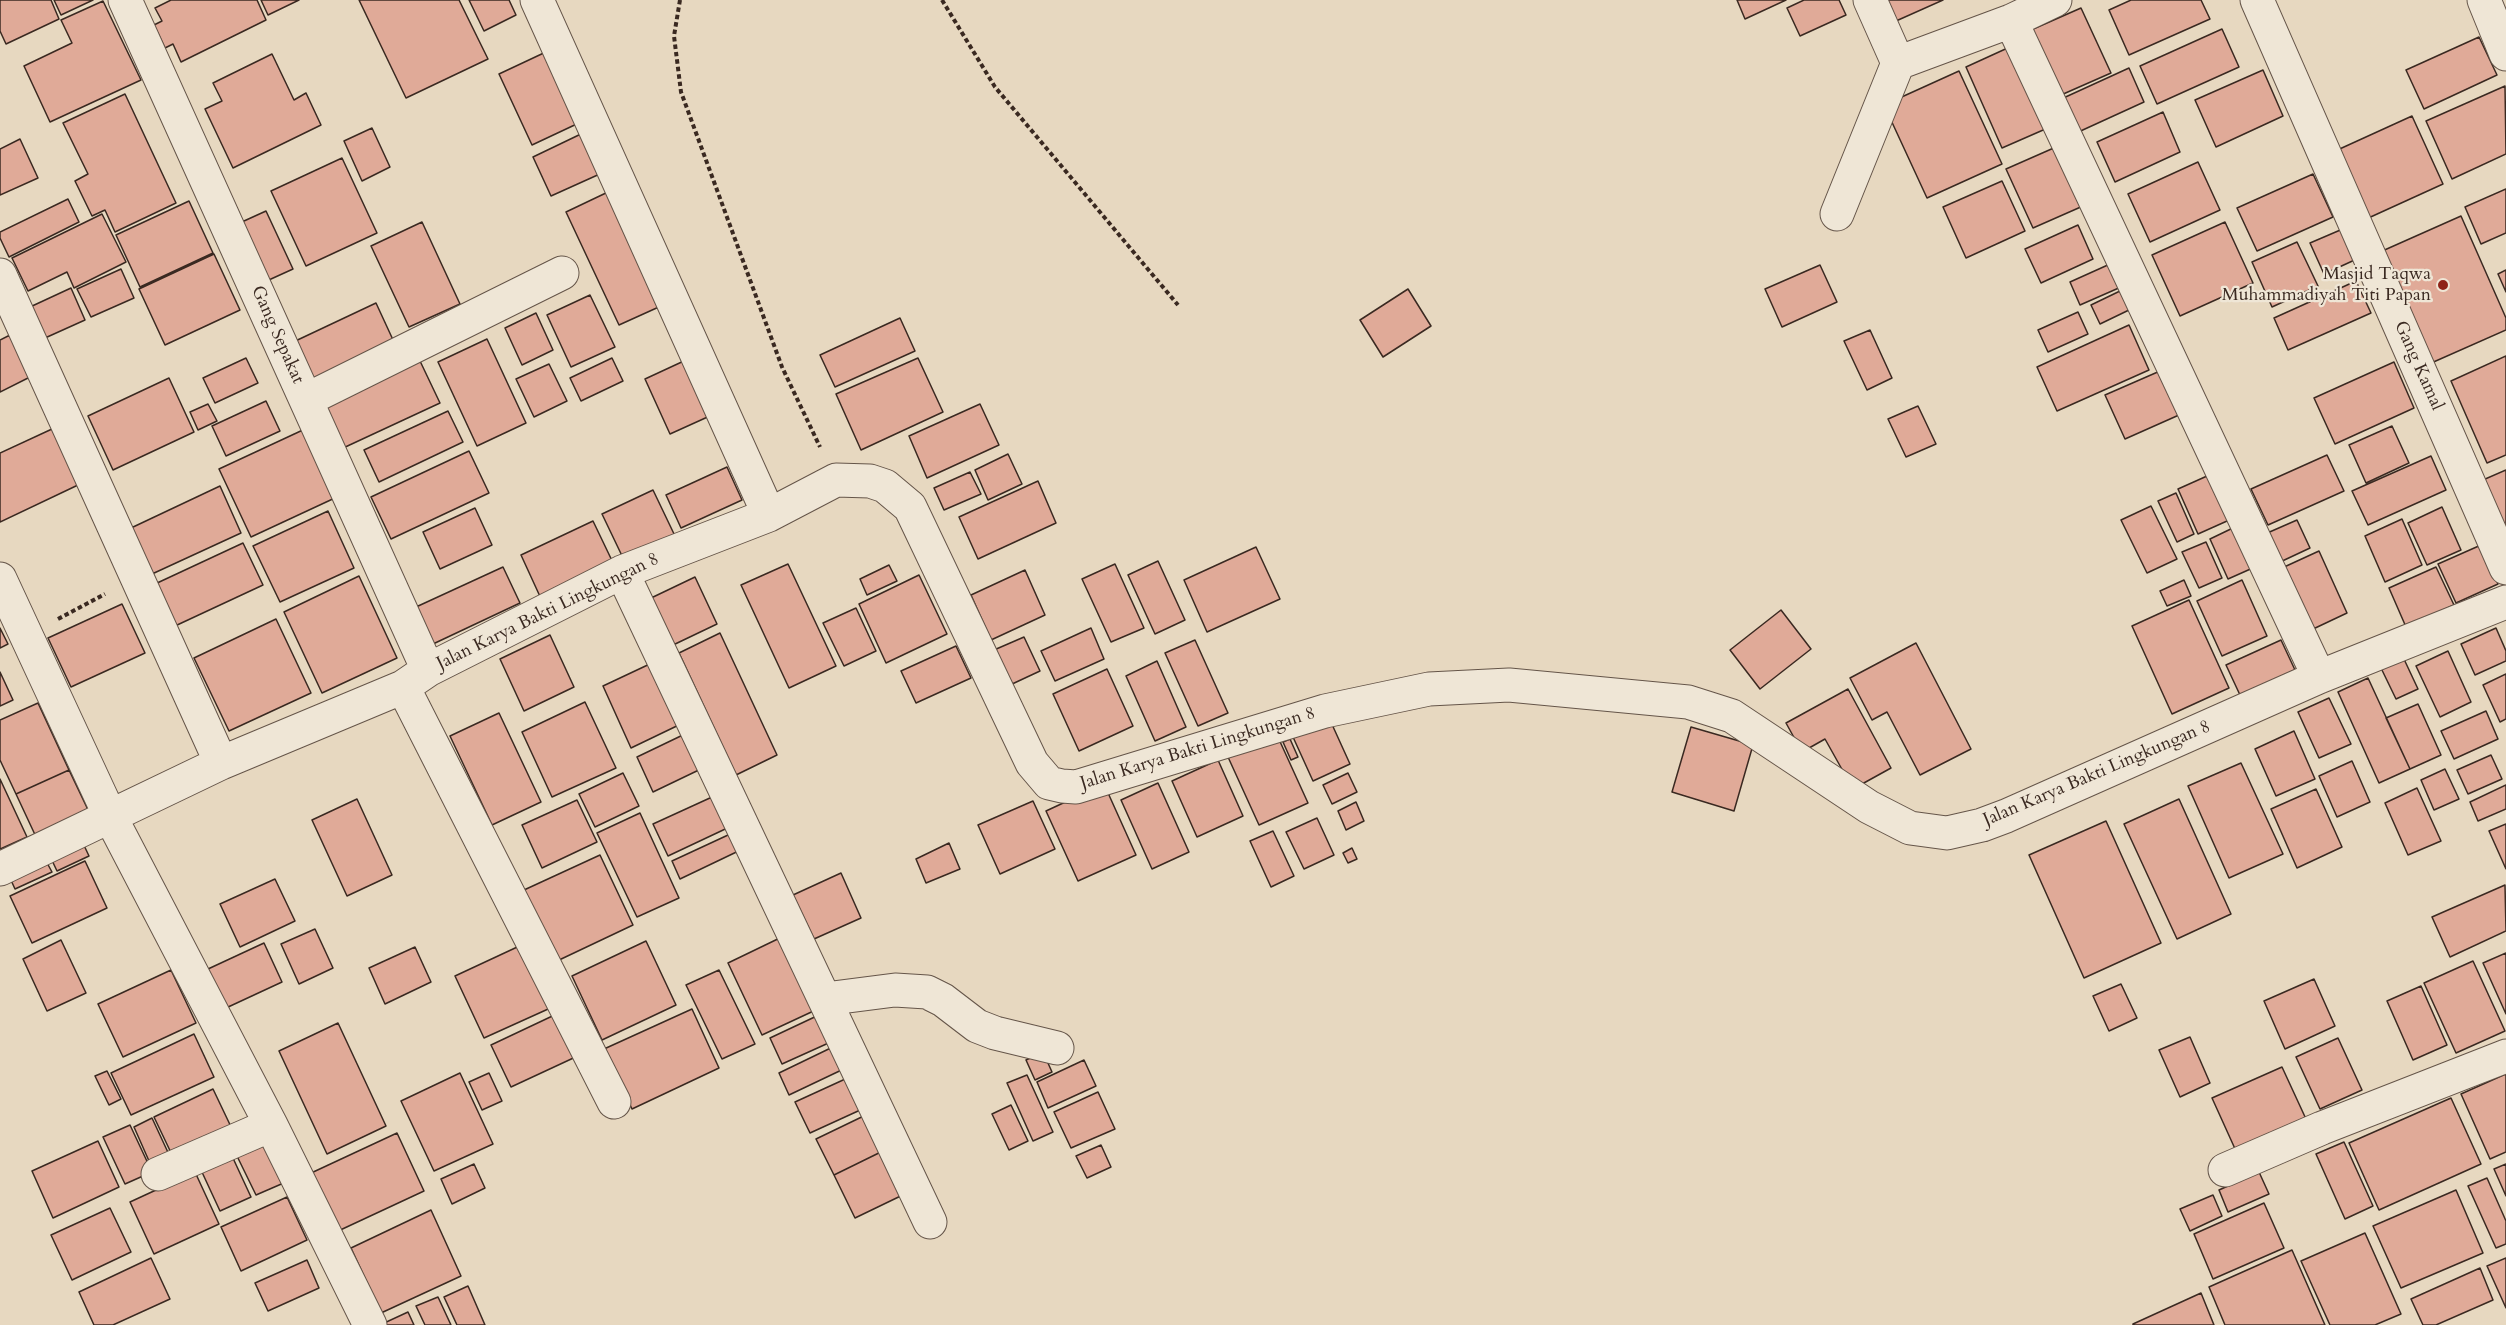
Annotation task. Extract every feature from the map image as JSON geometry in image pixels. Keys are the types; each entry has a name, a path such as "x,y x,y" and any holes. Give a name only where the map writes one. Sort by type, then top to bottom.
{"street":[{"name":"Gang Sepakat","path":"125,0 306,400 415,678 614,1102"},
{"path":"537,0 769,516"},
{"path":"1837,214 1898,63 1870,0"},
{"path":"1898,63 2011,21 2055,0"},
{"name":"Gang Kamal","path":"2257,0 2506,568"},
{"path":"2484,0 2506,54"},
{"path":"2011,21 2319,677"},
{"path":"306,400 562,273"},
{"path":"0,275 221,763"},
{"name":"Jalan Karya Bakti Lingkungan 8","path":"0,869 221,763 415,678 622,572 769,516 836,480 870,481 885,486 910,507 1032,763 1049,783 1062,786 1076,787 1325,711 1429,689 1509,685 1688,702 1732,716 1869,807 1910,828 1947,833 1982,825 2006,816 2319,677 2506,602"},
{"path":"622,572 930,1222"},
{"path":"0,579 110,816 271,1125 370,1325"},
{"path":"825,999 895,990 927,992 943,1000 977,1026 1057,1048"},
{"path":"2225,1170 2322,1128 2506,1056"},
{"path":"158,1174 271,1125"}],"path":[{"path":"680,0 674,36 681,92 783,367 836,480"},
{"path":"942,0 995,87 1178,305"},
{"path":"26,636 137,577"}],"building":[{"path":"0,0 51,0 59,19 6,44 0,31"},
{"path":"54,0 93,0 61,15"},
{"path":"171,0 257,0 266,20 181,62 173,44 165,48 154,25 162,21 155,8"},
{"path":"261,0 299,0 268,15"},
{"path":"359,0 459,0 488,59 406,98"},
{"path":"469,0 509,0 516,15 484,31"},
{"path":"1737,0 1786,0 1745,19"},
{"path":"1804,0 1839,0 1846,15 1800,36 1787,8"},
{"path":"1887,0 1943,0 1896,21"},
{"path":"2131,0 2201,0 2210,19 2129,55 2109,10"},
{"path":"103,1 141,80 50,122 24,66 72,43 61,20"},
{"path":"2081,8 2111,73 2061,95 2031,30"},
{"path":"2222,29 2239,67 2157,104 2140,66"},
{"path":"2479,37 2497,75 2424,109 2406,70"},
{"path":"2012,46 2050,127 2002,148 1966,67"},
{"path":"548,51 581,122 532,145 499,74"},
{"path":"272,54 294,100 306,93 321,125 233,168 205,109 222,101 213,83"},
{"path":"2129,68 2144,102 2074,134 2059,100"},
{"path":"2263,70 2283,116 2216,147 2195,100"},
{"path":"1959,71 2002,164 1927,198 1884,105"},
{"path":"2505,86 2506,154 2452,179 2426,121"},
{"path":"125,94 176,203 115,232 105,210 92,216 75,181 88,174 63,123"},
{"path":"2163,112 2180,152 2115,182 2097,142"},
{"path":"2412,116 2443,184 2364,220 2333,152"},
{"path":"372,128 390,167 362,181 344,141"},
{"path":"583,133 602,173 551,196 533,157"},
{"path":"20,139 38,178 0,195 0,149"},
{"path":"2056,147 2083,206 2033,228 2006,169"},
{"path":"342,158 377,233 306,266 271,191"},
{"path":"2198,162 2220,210 2150,242 2128,194"},
{"path":"2313,174 2333,217 2257,251 2237,208"},
{"path":"2002,181 2025,231 1966,258 1943,207"},
{"path":"2506,189 2506,233 2481,244 2465,207"},
{"path":"608,192 661,306 619,325 566,212"},
{"path":"68,199 79,222 9,257 0,238 0,232"},
{"path":"189,201 213,253 140,287 116,235"},
{"path":"266,211 293,269 260,284 233,226"},
{"path":"102,214 126,262 74,288 67,272 28,291 12,258"},
{"name":"Masjid Taqwa Muhammadiyah Titi Papan","path":"2461,216 2506,318 2506,330 2429,364 2380,252"},
{"path":"422,222 460,304 409,327 371,246"},
{"path":"2225,222 2253,283 2180,316 2152,255"},
{"path":"2078,225 2093,259 2041,283 2025,249"},
{"path":"2345,228 2359,258 2324,274 2310,243"},
{"path":"2297,242 2318,286 2272,307 2252,262"},
{"path":"214,254 240,310 165,345 139,289"},
{"path":"2110,264 2121,287 2080,305 2070,282"},
{"path":"1820,265 1837,302 1782,327 1765,289"},
{"path":"121,269 134,298 91,317 77,289"},
{"path":"2506,270 2506,292 2498,274"},
{"path":"2356,281 2371,313 2288,350 2274,318"},
{"path":"71,288 85,320 45,338 30,307"},
{"path":"1408,289 1431,326 1383,357 1360,320"},
{"path":"2120,291 2129,310 2100,324 2091,305"},
{"path":"590,295 615,347 571,367 547,315"},
{"path":"376,303 394,342 307,383 289,344"},
{"path":"2078,312 2088,334 2048,352 2038,330"},
{"path":"536,313 553,350 522,365 505,328"},
{"path":"900,318 915,351 835,387 820,355"},
{"path":"2129,325 2149,370 2057,411 2037,367"},
{"path":"1870,330 1892,378 1867,390 1844,341"},
{"path":"10,335 30,377 0,392 0,340"},
{"path":"487,339 526,423 477,446 438,362"},
{"path":"2506,356 2506,455 2487,463 2451,381"},
{"path":"246,358 258,383 215,403 203,378"},
{"path":"612,358 623,381 581,401 570,378"},
{"path":"918,358 943,412 861,450 836,394"},
{"path":"686,360 712,415 670,434 645,379"},
{"path":"420,361 440,403 341,449 322,407"},
{"path":"2394,362 2414,408 2335,444 2314,398"},
{"path":"549,364 567,401 534,417 516,379"},
{"path":"2160,371 2179,415 2125,439 2105,395"},
{"path":"169,378 194,432 113,470 88,416"},
{"path":"266,401 280,431 226,456 212,426"},
{"path":"208,404 217,421 198,430 190,412"},
{"path":"980,404 999,445 927,478 909,436"},
{"path":"1918,406 1936,444 1906,457 1888,419"},
{"path":"448,411 463,442 379,482 364,450"},
{"path":"2392,426 2409,463 2366,483 2349,445"},
{"path":"52,429 78,485 0,522 0,453"},
{"path":"305,429 337,497 251,537 219,469"},
{"path":"469,451 489,493 391,539 371,497"},
{"path":"1008,454 1022,484 988,500 975,470"},
{"path":"2327,455 2344,491 2268,525 2251,489"},
{"path":"2431,456 2446,490 2368,525 2352,491"},
{"path":"727,467 742,500 681,528 666,495"},
{"path":"2506,470 2506,549 2476,483"},
{"path":"970,472 981,494 944,510 934,488"},
{"path":"2216,472 2236,517 2198,534 2178,489"},
{"path":"1038,481 1056,523 978,559 959,517"},
{"path":"220,486 241,533 152,574 131,528"},
{"path":"653,490 675,536 624,560 602,514"},
{"path":"2176,493 2194,534 2177,542 2158,501"},
{"path":"2151,506 2177,559 2147,573 2121,520"},
{"path":"2442,507 2461,550 2427,565 2408,523"},
{"path":"475,508 492,545 440,569 423,532"},
{"path":"328,511 354,568 280,602 253,546"},
{"path":"2402,519 2422,565 2385,582 2365,536"},
{"path":"2297,520 2310,548 2278,563 2265,534"},
{"path":"593,521 616,569 543,603 521,555"},
{"path":"2237,526 2255,567 2228,579 2210,539"},
{"path":"2206,542 2222,578 2199,588 2182,552"},
{"path":"243,543 263,585 175,626 155,584"},
{"path":"2481,545 2498,584 2456,603 2438,564"},
{"path":"1256,547 1280,599 1207,632 1184,580"},
{"path":"2319,551 2347,613 2311,630 2282,568"},
{"path":"1158,561 1185,620 1155,634 1128,575"},
{"path":"788,564 836,666 789,688 741,585"},
{"path":"1115,564 1144,628 1111,642 1082,579"},
{"path":"889,565 897,581 867,595 860,579"},
{"path":"503,567 520,603 433,644 416,607"},
{"path":"2436,567 2454,605 2406,627 2389,588"},
{"path":"1025,570 1045,615 991,640 971,595"},
{"path":"919,575 947,634 886,663 859,604"},
{"path":"359,576 397,658 322,693 284,612"},
{"path":"695,577 717,624 671,646 649,599"},
{"path":"2184,580 2191,596 2167,606 2160,591"},
{"path":"2242,580 2267,636 2222,656 2197,601"},
{"path":"2189,600 2229,688 2172,714 2132,626"},
{"path":"122,604 145,653 71,687 48,638"},
{"path":"856,608 876,651 844,666 823,623"},
{"path":"1781,610 1811,649 1760,689 1730,650"},
{"path":"276,619 311,693 229,731 194,658"},
{"path":"0,628 8,644 0,648"},
{"path":"1091,628 1104,659 1055,681 1041,651"},
{"path":"2496,628 2506,651 2506,661 2475,675 2461,644"},
{"path":"720,633 777,755 736,775 679,653"},
{"path":"550,635 574,687 524,711 500,659"},
{"path":"1024,637 1040,671 1010,685 994,650"},
{"path":"1195,640 1228,713 1198,726 1165,653"},
{"path":"2281,640 2295,670 2240,695 2226,665"},
{"path":"1916,643 1971,749 1920,775 1887,712 1872,720 1850,678"},
{"path":"956,646 971,678 916,703 901,671"},
{"path":"2448,651 2471,702 2440,717 2416,666"},
{"path":"2403,657 2418,689 2396,699 2381,668"},
{"path":"1157,661 1186,727 1155,741 1126,676"},
{"path":"654,662 683,723 631,748 603,686"},
{"path":"1107,669 1133,726 1079,751 1053,694"},
{"path":"0,672 13,700 0,706"},
{"path":"2506,674 2506,719 2500,722 2483,685"},
{"path":"2368,678 2410,769 2379,783 2338,692"},
{"path":"1848,689 1891,768 1853,789 1825,739 1802,752 1786,723"},
{"path":"2329,698 2351,744 2319,758 2298,712"},
{"path":"585,702 616,768 552,797 522,732"},
{"path":"38,703 69,770 16,794 0,760 0,720"},
{"path":"2418,704 2441,755 2410,769 2386,718"},
{"path":"2486,711 2498,739 2454,759 2441,731"},
{"path":"499,713 541,802 492,825 450,736"},
{"path":"1330,720 1350,764 1313,781 1293,737"},
{"path":"1691,727 1753,745 1734,811 1672,792"},
{"path":"2294,731 2315,779 2276,796 2255,749"},
{"path":"687,733 703,768 653,792 637,757"},
{"path":"1277,735 1308,803 1259,825 1228,757"},
{"path":"1290,739 1298,757 1291,760 1283,742"},
{"path":"2491,755 2502,779 2468,794 2457,770"},
{"path":"1218,760 1243,816 1197,837 1172,781"},
{"path":"2352,761 2370,802 2337,817 2319,776"},
{"path":"2241,763 2283,854 2229,878 2188,786"},
{"path":"2445,769 2459,799 2434,810 2421,780"},
{"path":"69,770 90,814 37,839 16,794"},
{"path":"623,773 639,806 595,827 579,794"},
{"path":"1348,773 1357,792 1332,804 1323,785"},
{"path":"0,779 27,837 0,849"},
{"path":"1158,783 1189,852 1152,869 1121,800"},
{"path":"1104,784 1136,855 1078,881 1046,811"},
{"path":"2506,785 2506,809 2478,821 2470,802"},
{"path":"2417,788 2441,841 2408,855 2385,803"},
{"path":"2316,789 2342,847 2297,868 2271,809"},
{"path":"723,792 738,823 668,856 653,824"},
{"path":"357,799 392,875 347,896 312,820"},
{"path":"2179,799 2231,914 2177,939 2124,824"},
{"path":"577,800 597,842 542,868 522,825"},
{"path":"1033,801 1055,849 1000,874 978,825"},
{"path":"1356,802 1364,821 1346,830 1338,811"},
{"path":"640,813 679,898 637,917 597,833"},
{"path":"1317,818 1334,855 1304,869 1286,832"},
{"path":"2106,821 2161,943 2084,978 2029,855"},
{"path":"2506,824 2506,869 2489,831"},
{"path":"741,829 749,846 680,879 672,861"},
{"path":"1273,831 1294,876 1271,887 1250,841"},
{"path":"81,839 89,856 57,871 49,854"},
{"path":"949,843 960,869 926,883 916,859"},
{"path":"1352,848 1357,859 1348,863 1343,853"},
{"path":"600,855 633,925 557,961 524,890"},
{"path":"46,861 52,872 15,889 10,878"},
{"path":"85,861 107,908 32,943 10,896"},
{"path":"841,873 861,918 814,939 793,895"},
{"path":"275,879 295,921 240,947 220,904"},
{"path":"2505,885 2506,931 2450,957 2432,917"},
{"path":"315,929 333,968 299,984 281,944"},
{"path":"786,935 820,1008 762,1035 728,963"},
{"path":"61,940 86,993 47,1011 23,959"},
{"path":"646,941 676,1005 602,1040 572,976"},
{"path":"528,942 557,1005 484,1038 455,976"},
{"path":"264,943 282,982 226,1008 208,969"},
{"path":"415,947 431,982 385,1004 369,968"},
{"path":"2506,953 2506,1014 2483,963"},
{"path":"2473,961 2505,1031 2456,1053 2424,983"},
{"path":"171,970 196,1023 123,1057 98,1004"},
{"path":"719,970 755,1044 722,1059 686,985"},
{"path":"2314,979 2335,1026 2285,1049 2264,1001"},
{"path":"2121,984 2137,1018 2109,1031 2093,996"},
{"path":"2421,986 2447,1045 2413,1060 2387,1001"},
{"path":"692,1009 719,1068 632,1109 604,1049"},
{"path":"563,1011 582,1054 511,1087 491,1045"},
{"path":"821,1014 833,1041 782,1064 770,1038"},
{"path":"338,1023 386,1126 327,1154 279,1051"},
{"path":"194,1034 214,1077 131,1115 111,1073"},
{"path":"2190,1037 2210,1083 2180,1097 2159,1050"},
{"path":"2338,1038 2362,1090 2320,1109 2296,1057"},
{"path":"839,1044 850,1066 789,1095 779,1073"},
{"path":"1043,1052 1052,1072 1035,1080 1026,1060"},
{"path":"1084,1060 1096,1086 1048,1108 1037,1082"},
{"path":"2282,1067 2306,1119 2236,1151 2212,1098"},
{"path":"107,1071 121,1099 109,1105 95,1076"},
{"path":"460,1073 493,1144 434,1171 401,1101"},
{"path":"489,1073 502,1101 482,1110 469,1082"},
{"path":"2506,1074 2506,1152 2490,1159 2461,1094"},
{"path":"854,1075 869,1106 810,1133 795,1102"},
{"path":"1027,1075 1053,1132 1033,1141 1007,1083"},
{"path":"213,1089 233,1131 174,1159 154,1117"},
{"path":"1098,1092 1115,1129 1071,1148 1054,1112"},
{"path":"2451,1098 2481,1164 2379,1210 2349,1143"},
{"path":"1011,1105 1028,1141 1009,1150 992,1114"},
{"path":"872,1112 889,1148 834,1175 816,1139"},
{"path":"152,1118 172,1161 153,1170 134,1127"},
{"path":"130,1125 152,1172 125,1184 103,1137"},
{"path":"397,1133 424,1191 336,1232 309,1174"},
{"path":"266,1140 286,1182 256,1195 236,1154"},
{"path":"98,1141 119,1187 53,1218 32,1171"},
{"path":"2344,1142 2373,1206 2345,1219 2316,1154"},
{"path":"1101,1145 1111,1167 1087,1178 1076,1156"},
{"path":"889,1148 911,1191 855,1218 834,1175"},
{"path":"232,1156 251,1197 220,1211 201,1170"},
{"path":"474,1164 485,1188 452,1204 441,1179"},
{"path":"2506,1164 2506,1196 2494,1169"},
{"path":"195,1172 219,1224 154,1254 130,1202"},
{"path":"2259,1172 2269,1194 2228,1212 2219,1190"},
{"path":"2487,1178 2506,1221 2506,1244 2496,1248 2468,1186"},
{"path":"2456,1190 2483,1253 2401,1288 2373,1226"},
{"path":"2213,1195 2222,1216 2190,1231 2180,1209"},
{"path":"287,1197 307,1240 241,1271 221,1227"},
{"path":"2264,1203 2284,1248 2213,1279 2194,1234"},
{"path":"110,1208 131,1252 72,1280 51,1235"},
{"path":"431,1210 461,1276 381,1313 351,1248"},
{"path":"2365,1233 2401,1314 2375,1325 2330,1325 2301,1261"},
{"path":"2292,1250 2325,1325 2225,1325 2209,1287"},
{"path":"151,1258 170,1299 113,1325 94,1325 79,1292"},
{"path":"2506,1258 2506,1308 2487,1266"},
{"path":"307,1260 319,1288 268,1311 255,1283"},
{"path":"2480,1268 2493,1300 2436,1325 2423,1325 2411,1299"},
{"path":"468,1286 485,1325 457,1325 444,1297"},
{"path":"2201,1293 2214,1325 2133,1325 2133,1324"},
{"path":"438,1297 451,1325 425,1325 416,1306"},
{"path":"408,1312 414,1325 380,1325"}],"place":[{"name":"Masjid Taqwa Muhammadiyah Titi Papan","path":"2443,285"}]}
